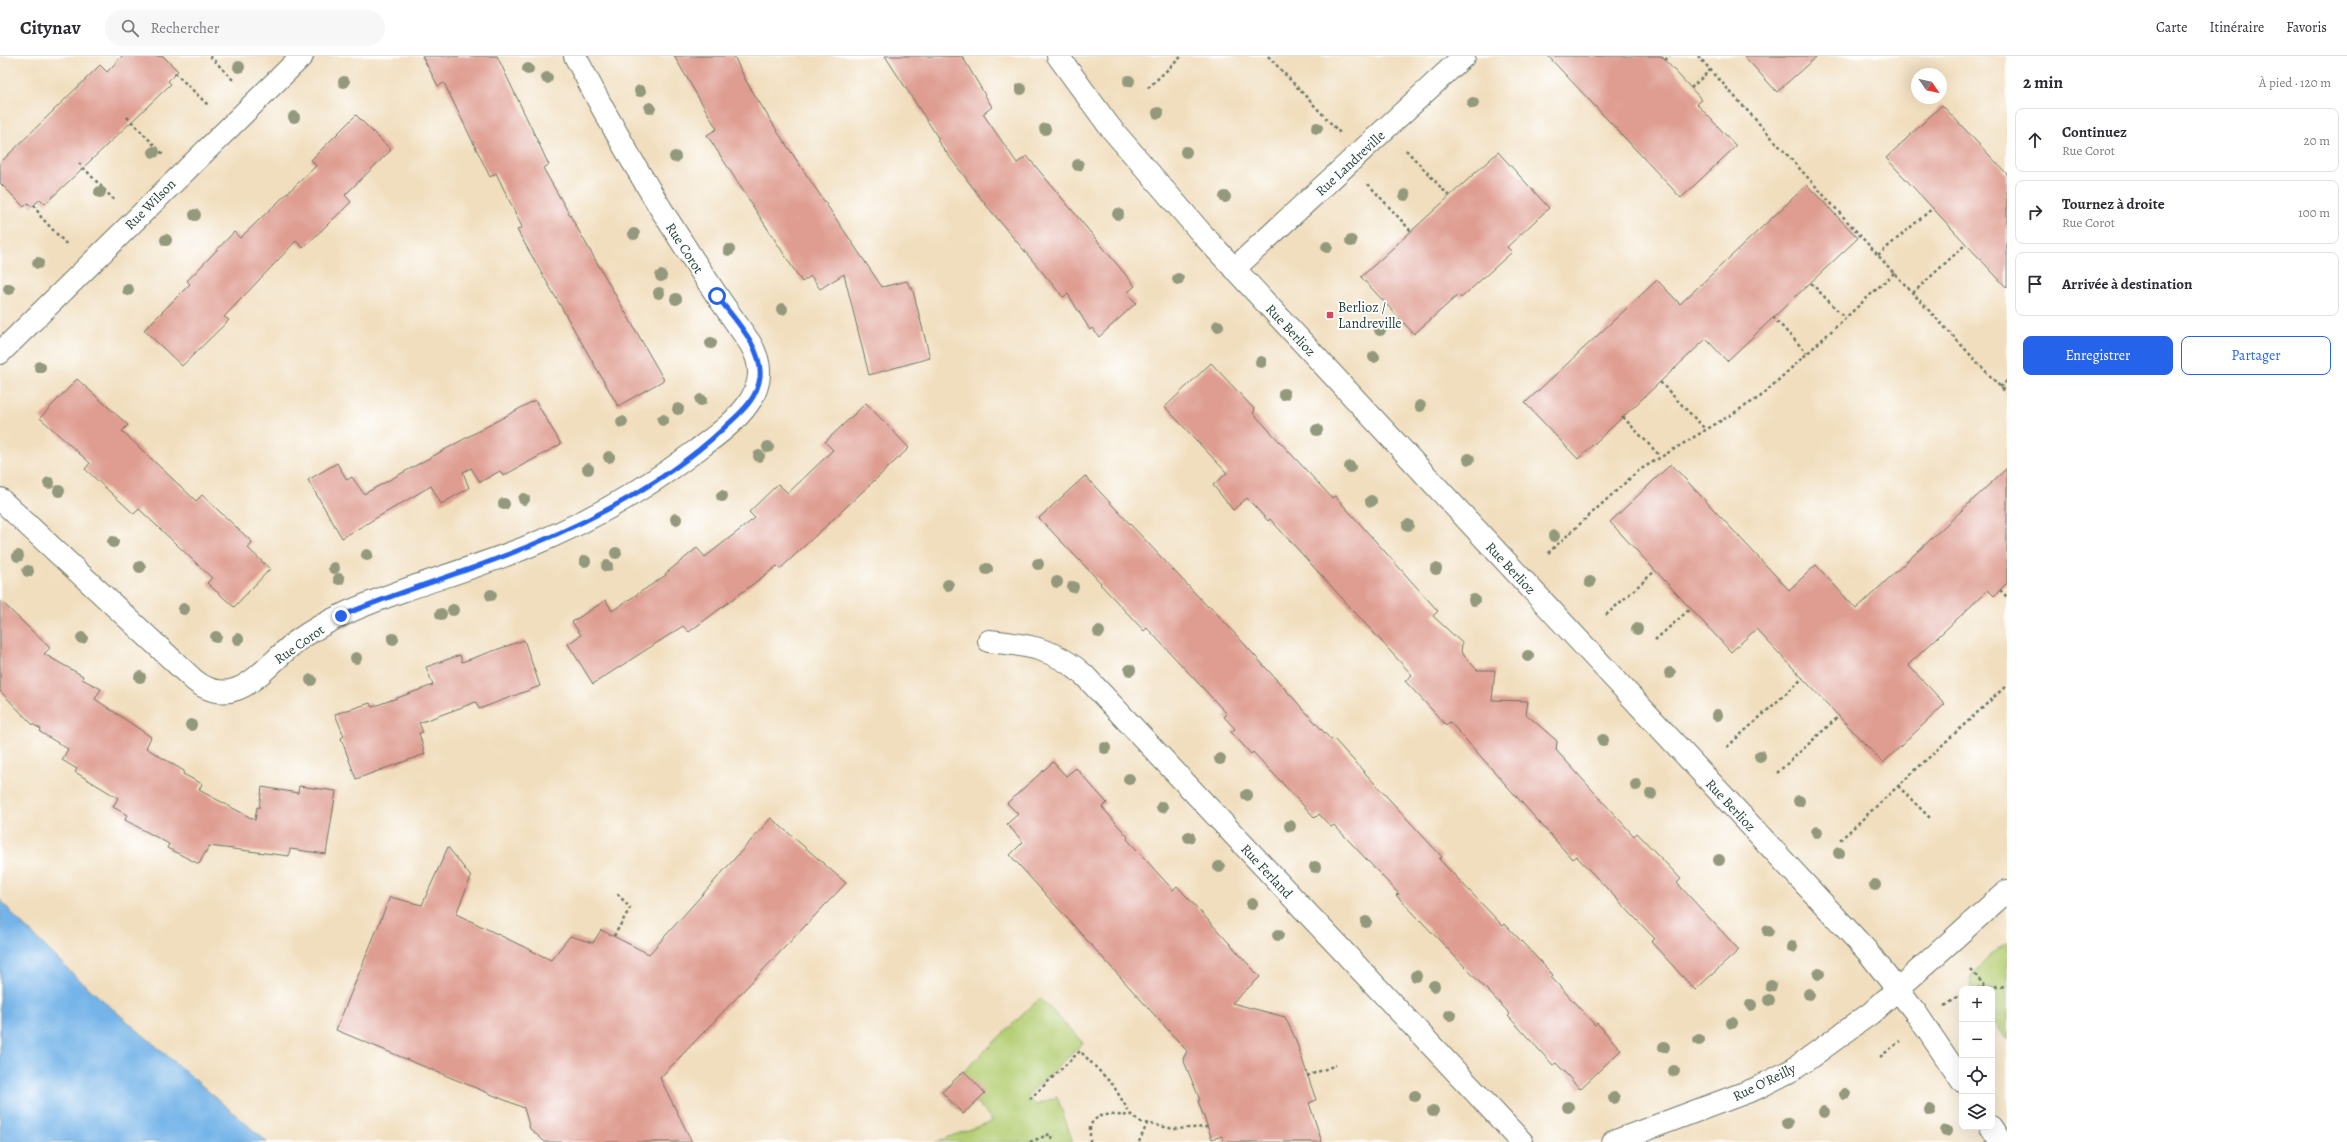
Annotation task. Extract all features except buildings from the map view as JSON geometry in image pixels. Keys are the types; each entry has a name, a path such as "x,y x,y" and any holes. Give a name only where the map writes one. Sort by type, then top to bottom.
{"street":[{"name":"Rue Wilson","path":"0,353 302,56"},
{"name":"Rue Corot","path":"0,499 194,680 209,690 227,692 248,684 299,640 341,616 404,590 475,567 561,532 650,484 714,438 750,403 760,378 757,356 663,213 618,137 575,56"},
{"name":"Rue Berlioz","path":"1058,56 1109,126 1234,269 1857,941 1898,990 1959,1077"},
{"name":"Rue Landreville","path":"1234,269 1464,56"},
{"name":"Rue Ferland","path":"989,641 1026,646 1051,652 1063,658 1084,675 1522,1142"},
{"name":"Rue O'Reilly","path":"1613,1142 1771,1082 1794,1069 1843,1035 1898,990 2007,892"},
{"path":"1993,1130 2001,1142"}],"path":[{"path":"210,56 236,84"},
{"path":"1148,88 1182,56"},
{"path":"1268,56 1342,135"},
{"path":"1665,60 1670,56"},
{"path":"1698,56 1894,273 2007,394"},
{"path":"1691,88 1710,70"},
{"path":"175,73 211,108"},
{"path":"127,118 164,155"},
{"path":"1404,148 1449,196"},
{"path":"79,163 116,202"},
{"path":"1366,183 1411,231"},
{"path":"34,205 41,217 70,247"},
{"path":"1878,255 1933,208"},
{"path":"1913,293 1966,244"},
{"path":"1548,553 1638,470 1760,397 1894,273"},
{"path":"1811,283 1845,318"},
{"path":"1774,317 1807,353"},
{"path":"2000,387 2007,380"},
{"path":"1660,382 1706,430"},
{"path":"1623,417 1660,456"},
{"path":"1606,615 1656,571"},
{"path":"2000,590 2007,597"},
{"path":"1655,640 1691,608"},
{"path":"1727,747 1803,678"},
{"path":"1840,840 2007,685"},
{"path":"1777,772 1839,716"},
{"path":"1898,786 1930,818"},
{"path":"614,936 630,908 616,892"},
{"path":"1971,970 1985,986 2007,985"},
{"path":"1940,1010 1959,996"},
{"path":"1880,1057 1907,1036"},
{"path":"1030,1099 1080,1051 1113,1085 1131,1115"},
{"path":"1307,1076 1336,1065"},
{"path":"1090,1142 1090,1126 1098,1117 1106,1114 1131,1115 1147,1124 1174,1129 1208,1127"},
{"path":"1140,1142 1147,1124"},
{"path":"1030,1142 1050,1134 1053,1142"}],"green space":[{"path":"2007,942 2007,1040 1995,1023 1995,986 1970,986 1970,983 1973,976 1989,957"},
{"path":"1040,998 1083,1043 1027,1096 1036,1105 1057,1097 1073,1142 935,1142 993,1121 976,1102 963,1114 942,1092"}],"water":[{"path":"0,899 15,917 77,978 267,1142 0,1142"}],"place":[{"name":"Berlioz / Landreville","path":"1330,315"}],"route":[{"path":"341,616 404,590 475,567 555,535 619,503 650,484 714,438 750,403 758,387 760,378 760,369 755,351 717,296"}]}
